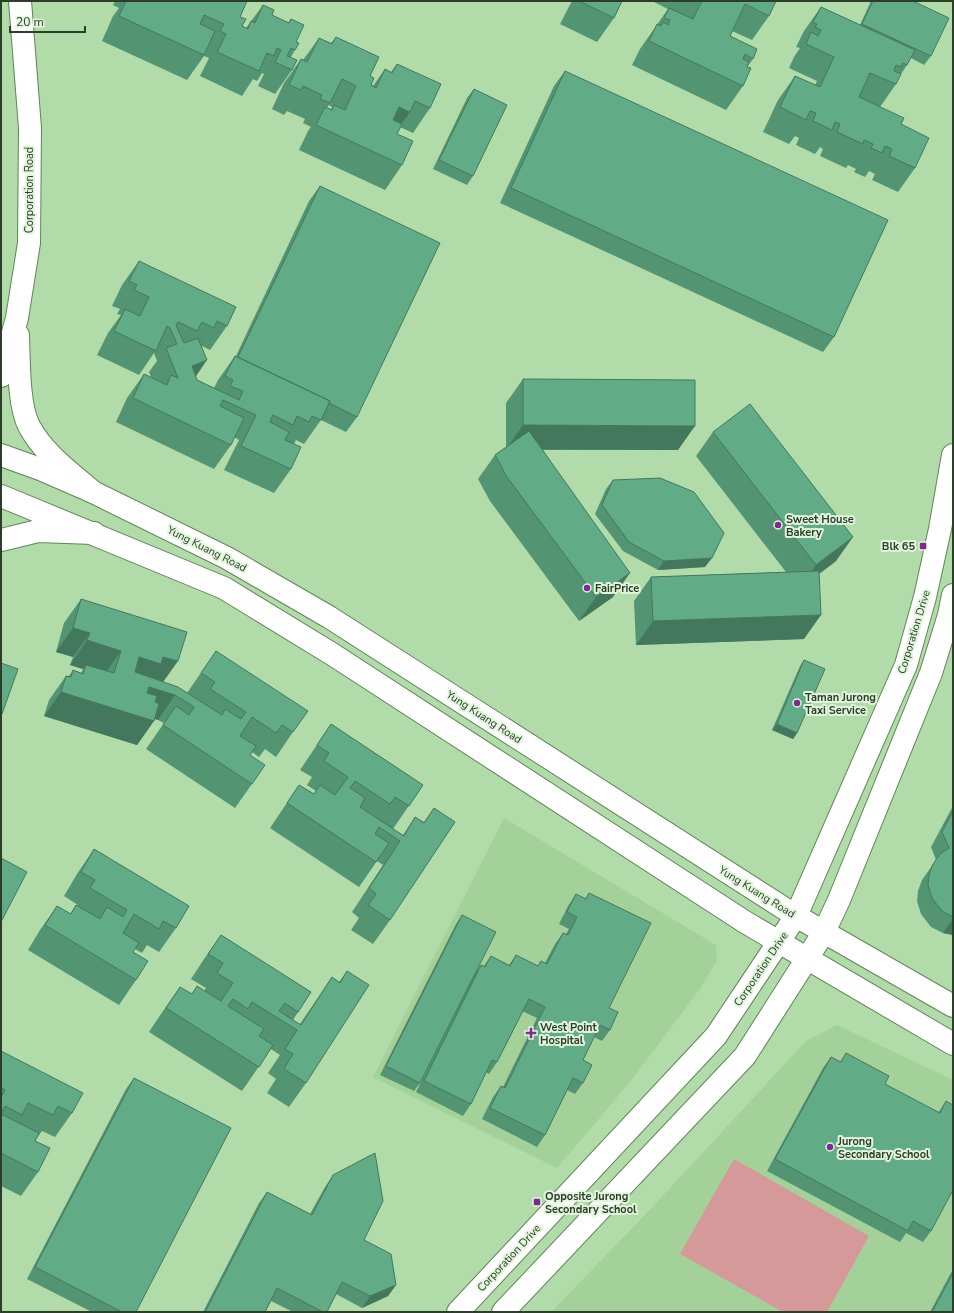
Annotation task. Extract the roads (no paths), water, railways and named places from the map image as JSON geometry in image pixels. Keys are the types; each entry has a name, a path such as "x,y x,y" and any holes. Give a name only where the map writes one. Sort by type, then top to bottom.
{"street":[{"name":"Corporation Road","path":"1,376 17,318 29,243 30,128 20,1"},
{"path":"17,318 21,393 29,425 51,456 93,492"},
{"name":"Yung Kuang Road","path":"1,455 40,469 93,492 227,558 329,617 796,916 953,1006"},
{"name":"Corporation Drive","path":"458,1312 716,1036 796,916 906,665 926,596 953,455"},
{"path":"1,496 94,533 224,588 275,618 779,943 953,1044"},
{"path":"1,540 38,530 94,533"},
{"path":"503,1312 745,1056 808,959 824,932 839,900 931,673 949,615 953,595"}],"place":[{"name":"Sweet House Bakery","path":"778,525"},
{"name":"Blk 65","path":"923,546"},
{"name":"FairPrice","path":"587,588"},
{"name":"Taman Jurong Taxi Service","path":"797,703"},
{"name":"West Point Hospital","path":"531,1033"},
{"name":"Jurong Secondary School","path":"830,1147"},
{"name":"Opposite Jurong Secondary School","path":"537,1202"}]}
